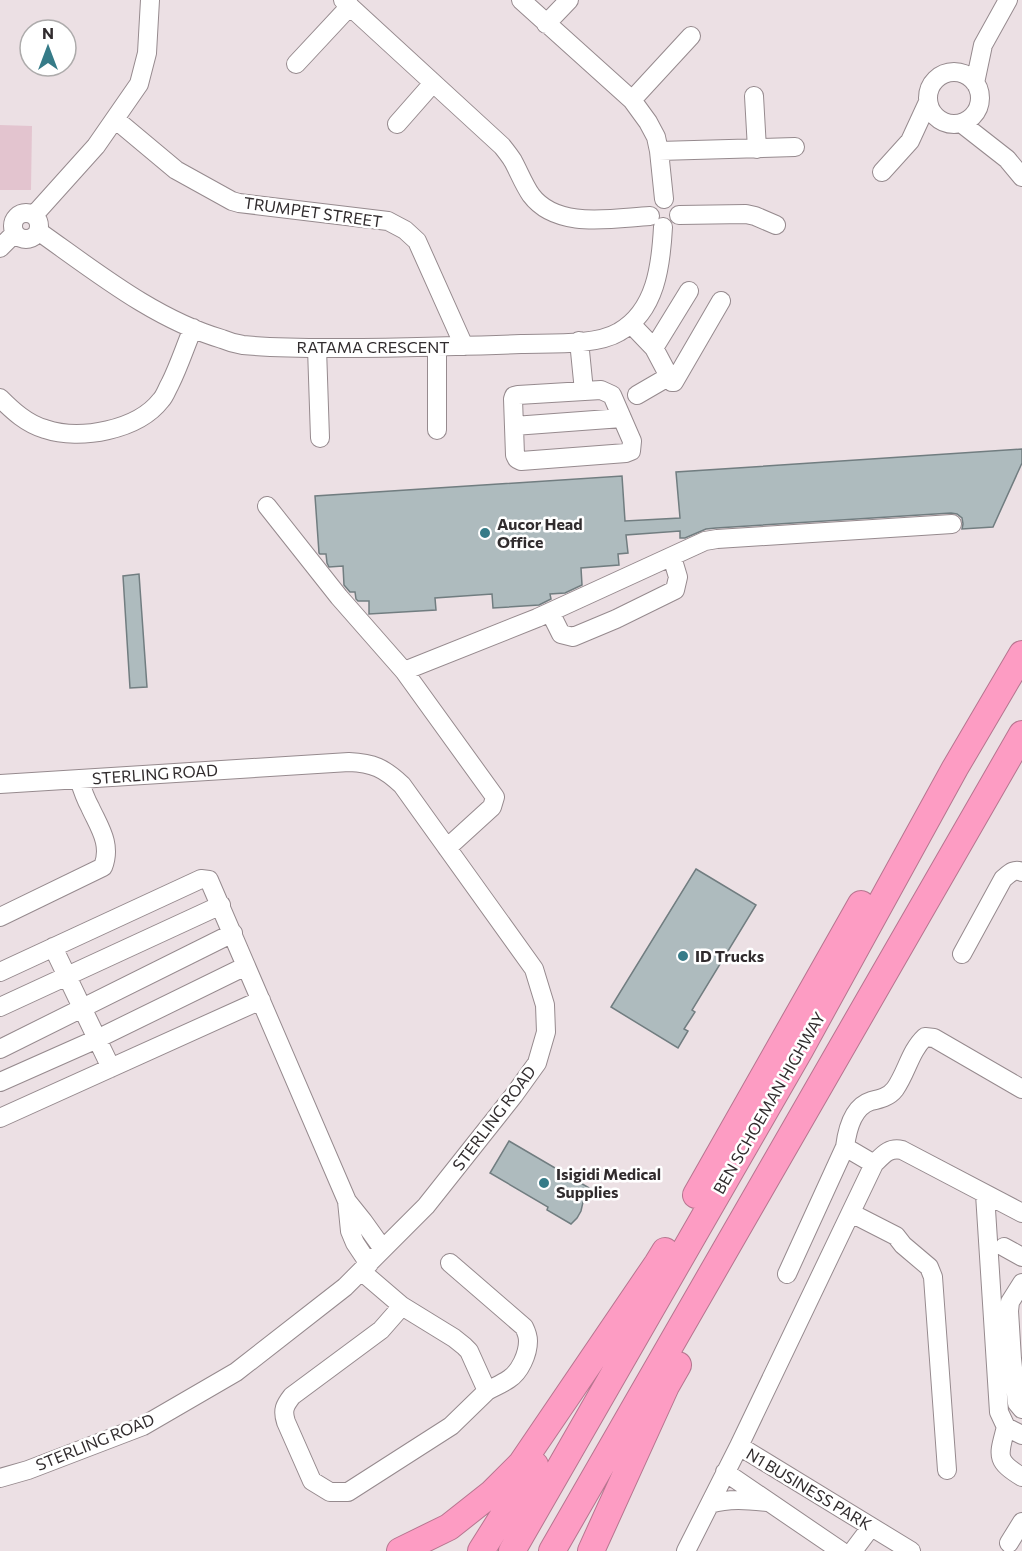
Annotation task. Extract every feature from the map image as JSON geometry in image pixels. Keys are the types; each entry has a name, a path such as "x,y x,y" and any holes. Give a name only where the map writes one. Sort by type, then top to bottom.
{"highway":[{"name":"BEN SCHOEMAN HIGHWAY","path":"512,1551 800,1050 955,768 1022,654"},
{"path":"552,1551 1022,734"},
{"path":"481,1551 629,1319 657,1264 852,919 912,822 955,768"},
{"path":"591,1551 666,1386 761,1219 793,1148 804,1113"},
{"path":"400,1551 449,1527 492,1493 521,1464 657,1264"}],"street":[{"path":"0,248 15,233 24,239 35,236 36,223 96,146 134,91 142,75 147,53 150,0"},
{"path":"521,0 632,100 648,122 656,137 659,151 664,199"},
{"path":"546,24 569,0"},
{"path":"975,83 983,45 1008,0"},
{"path":"296,64 346,3 502,146 531,195 539,203 557,215 570,218 656,222 673,225 679,215 675,204 664,199 652,206 656,222"},
{"path":"632,100 691,36"},
{"path":"952,72 983,45"},
{"path":"910,141 955,123 972,117 978,107 979,91 975,83 961,73 943,74 929,88 927,98 934,116 942,121 955,123 1000,153 1022,177"},
{"path":"397,123 433,83"},
{"path":"754,96 757,148"},
{"path":"882,172 910,141 928,102"},
{"path":"978,107 994,137 1022,168"},
{"name":"TRUMPET STREET","path":"115,119 176,170 232,201 388,221 405,230 417,241 464,346"},
{"path":"659,151 795,147"},
{"path":"679,215 746,214 776,225"},
{"name":"RATAMA CRESCENT","path":"36,223 111,282 156,311 193,328 218,339 241,345 317,348 437,347 579,342 606,338 631,324 651,296 658,273 656,222"},
{"path":"654,348 689,291"},
{"path":"631,324 654,348 668,376 672,382 675,382 721,301"},
{"path":"0,398 30,423 63,434 84,434 109,430 130,423 149,412 162,400 193,328"},
{"path":"579,342 584,391"},
{"path":"437,347 437,430"},
{"path":"317,348 320,438"},
{"path":"637,395 668,376"},
{"path":"601,390 612,395 622,418 632,441 631,451 626,453 521,460 515,455 514,396 601,390"},
{"path":"514,426 622,418"},
{"path":"267,506 339,597 404,671 495,797 492,807 447,848"},
{"path":"404,671 550,612 705,541 952,524"},
{"path":"550,612 561,634 573,637 615,619 675,590 678,578 672,556"},
{"name":"STERLING ROAD","path":"0,784 349,762 364,762 378,766 402,784 534,969 545,1005 546,1032 537,1063 514,1095 426,1206 345,1287 236,1372 143,1426 28,1470 0,1478"},
{"path":"0,917 103,867 106,859 106,840 88,804 79,779"},
{"path":"962,954 1003,879 1011,872 1020,870 1022,872"},
{"path":"0,972 201,879 209,880 347,1201 383,1249"},
{"path":"0,1007 220,905"},
{"path":"0,1049 232,933"},
{"path":"53,947 111,1068"},
{"path":"0,1082 97,1039 246,966"},
{"path":"0,1118 261,1000"},
{"path":"787,1274 844,1147 848,1128 860,1108 894,1091 919,1043 925,1037 934,1038 1022,1089"},
{"path":"844,1147 874,1164"},
{"path":"687,1551 874,1164 891,1150 902,1150 1022,1213"},
{"path":"985,1194 999,1412 1018,1432 1000,1452 1000,1459 1022,1477"},
{"path":"347,1201 350,1231 365,1267 402,1306 454,1338 469,1351 487,1391"},
{"path":"848,1218 893,1245 903,1245 929,1267 933,1277 947,1470"},
{"path":"1004,1247 1022,1257"},
{"path":"402,1306 381,1330 292,1396 285,1406 286,1422 312,1481 330,1492 348,1492 451,1426 487,1391 511,1378 523,1363 528,1342 524,1327 450,1263"},
{"path":"1022,1283 1010,1302 1009,1311 1016,1398 1022,1409"},
{"name":"N1 BUSINESS PARK","path":"739,1446 910,1551"},
{"name":"N1 BUSINESS PARK","path":"725,1472 841,1551"},
{"path":"710,1504 734,1500 770,1502"},
{"path":"1009,1543 1022,1522"},
{"path":"853,1551 871,1527"}],"shaded area":[{"path":"0,125 32,126 31,190 0,190"}],"building":[{"name":"Aucor Head Office","path":"1022,449 1022,463 993,527 962,529 962,518 951,513 716,528 706,529 685,538 680,538 680,531 626,535 628,553 618,554 619,565 581,568 582,585 565,593 550,594 551,599 539,605 493,608 492,594 435,598 436,610 369,614 369,601 358,601 355,592 350,592 344,585 343,566 329,567 326,554 319,553 315,496 622,476 625,521 680,518 676,472"},
{"path":"139,574 147,687 130,688 123,576"},
{"name":"ID Trucks","path":"696,869 756,905 692,1010 695,1012 684,1029 688,1031 678,1048 611,1007"},
{"name":"Isigidi Medical Supplies","path":"509,1141 591,1189 577,1218 571,1224 547,1210 548,1207 490,1173"}],"place":[{"name":"Aucor Head Office","path":"485,533"},
{"name":"ID Trucks","path":"683,956"},
{"name":"Isigidi Medical Supplies","path":"544,1183"}]}
